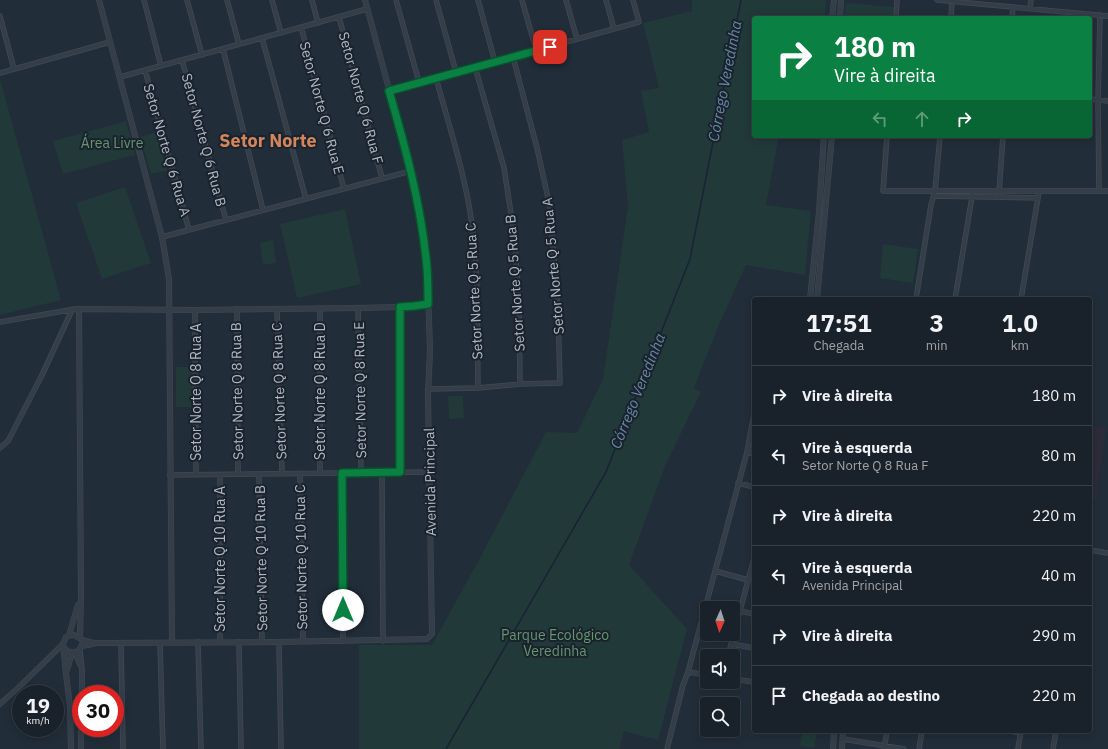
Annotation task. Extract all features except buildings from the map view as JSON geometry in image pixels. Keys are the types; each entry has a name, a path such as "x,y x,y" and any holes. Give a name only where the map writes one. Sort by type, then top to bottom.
{"street":[{"path":"99,0 162,237 169,278 172,643"},
{"path":"144,0 161,66"},
{"path":"187,0 202,55"},
{"path":"227,0 239,44"},
{"path":"272,0 281,33"},
{"path":"312,0 318,23"},
{"name":"Avenida Principal","path":"69,636 73,635 80,639 97,643 121,644 427,640 432,634 428,389 430,350 426,252 421,218 411,171 365,0"},
{"path":"396,0 419,82"},
{"path":"436,0 456,72"},
{"path":"478,0 495,62"},
{"path":"522,0 536,50"},
{"path":"566,0 577,39"},
{"path":"606,0 614,29"},
{"path":"389,91 639,22 633,0"},
{"path":"840,16 842,0"},
{"path":"896,16 897,0"},
{"path":"937,0 1108,16"},
{"path":"1030,8 1031,0"},
{"path":"951,16 952,1"},
{"path":"834,3 837,8 841,6"},
{"path":"832,16 834,3"},
{"path":"1012,16 1013,7"},
{"path":"120,77 367,9"},
{"path":"1099,191 1098,100 1100,15"},
{"path":"0,16 2,34 14,69"},
{"name":"Setor Norte Q 6 Rua F","path":"339,17 382,178"},
{"name":"Setor Norte Q 6 Rua E","path":"301,28 344,188"},
{"path":"262,38 306,199"},
{"path":"0,73 110,42"},
{"path":"223,49 263,210"},
{"name":"Setor Norte Q 5 Rua A","path":"513,57 537,148 550,207 558,312 560,383 520,384"},
{"name":"Setor Norte Q 6 Rua B","path":"182,60 226,220"},
{"name":"Setor Norte Q 5 Rua B","path":"474,67 504,168 514,233 519,301 520,384"},
{"name":"Setor Norte Q 6 Rua A","path":"144,70 189,230"},
{"name":"Setor Norte Q 5 Rua C","path":"436,78 463,176 473,232 477,288 478,388"},
{"path":"1092,99 1108,101"},
{"path":"810,297 819,212 824,138"},
{"path":"818,297 832,138"},
{"path":"887,138 883,191 1108,192"},
{"path":"916,297 931,205 935,191 940,138"},
{"path":"1001,197 999,192 1003,138"},
{"path":"162,237 411,171"},
{"path":"955,297 973,191"},
{"path":"1021,297 1039,192"},
{"path":"934,196 1038,198"},
{"path":"819,212 826,213"},
{"path":"0,322 79,308 195,310 236,308 276,309 400,307 428,304"},
{"path":"400,307 400,472"},
{"path":"0,448 8,441 42,375 72,310 79,308"},
{"path":"66,674 77,650 80,639 79,308"},
{"name":"Setor Norte Q 8 Rua B","path":"236,308 238,474"},
{"name":"Setor Norte Q 8 Rua D","path":"320,308 320,473"},
{"name":"Setor Norte Q 8 Rua E","path":"358,308 361,472"},
{"name":"Setor Norte Q 8 Rua C","path":"276,309 282,474"},
{"name":"Setor Norte Q 8 Rua A","path":"195,310 196,475"},
{"path":"428,389 478,388 520,384"},
{"path":"667,749 747,452 752,425"},
{"path":"747,452 752,453"},
{"path":"170,475 429,472"},
{"path":"342,473 343,641"},
{"path":"382,473 383,640"},
{"name":"Setor Norte Q 10 Rua B","path":"259,474 262,642"},
{"name":"Setor Norte Q 10 Rua C","path":"300,474 303,641"},
{"name":"Setor Norte Q 10 Rua A","path":"220,475 220,642"},
{"path":"738,483 752,486"},
{"path":"1092,550 1108,553"},
{"path":"752,565 740,611 752,614"},
{"path":"715,571 748,580"},
{"path":"71,749 70,706 64,640 69,636 81,596"},
{"path":"730,649 732,641"},
{"path":"198,642 201,749"},
{"path":"239,642 241,749"},
{"path":"280,642 281,749"},
{"name":"Avenida Principal","path":"77,650 97,643"},
{"path":"160,643 163,749"},
{"path":"121,644 124,749"},
{"path":"731,644 752,648"},
{"path":"64,646 66,651 77,650"},
{"path":"0,704 64,646"},
{"path":"77,650 82,669 82,685"},
{"path":"688,672 700,674"},
{"path":"740,680 752,682"},
{"path":"833,749 834,733"},
{"path":"842,749 844,733"},
{"path":"885,747 887,733"},
{"path":"919,749 922,733"},
{"path":"1018,749 1021,733"},
{"path":"1053,749 1056,733"},
{"path":"81,737 82,749"},
{"path":"843,739 904,749"}],"shaded area":[{"path":"1092,425 1106,428 1096,500 1092,499"}],"green space":[{"name":"Parque Ecológico Veredinha","path":"692,0 826,0 825,16 752,16 752,138 779,138 766,205 811,211 805,275 746,265 718,327 694,388 701,392 665,466 629,565 687,629 658,740 624,731 619,749 359,749 359,645 432,645 481,556 546,432 577,433 603,379 628,206 622,140 649,132 641,91 659,88 643,23 692,11"},
{"path":"846,3 894,7 893,16 844,16"},
{"path":"0,79 61,300 0,315"},
{"name":"Área Livre","path":"126,121 135,155 63,174 53,141"},
{"path":"156,132 167,171 151,174 140,137"},
{"path":"125,187 151,263 102,279 76,203"},
{"path":"345,209 361,284 297,298 280,224"},
{"path":"273,240 276,263 263,265 260,243"},
{"path":"883,244 918,249 913,283 880,278"},
{"path":"176,367 194,367 194,407 176,407"},
{"path":"448,396 463,396 464,418 449,419"},
{"path":"802,733 817,733 814,748 800,746"}],"waterway":[{"name":"Córrego Veredinha","path":"446,749 606,472 690,259 741,0"}],"district":[{"name":"Setor Norte","path":"268,141"}],"route":[{"path":"343,610 342,473 400,472 400,307 428,304 427,259 421,218 411,171 389,91 550,47"}]}
